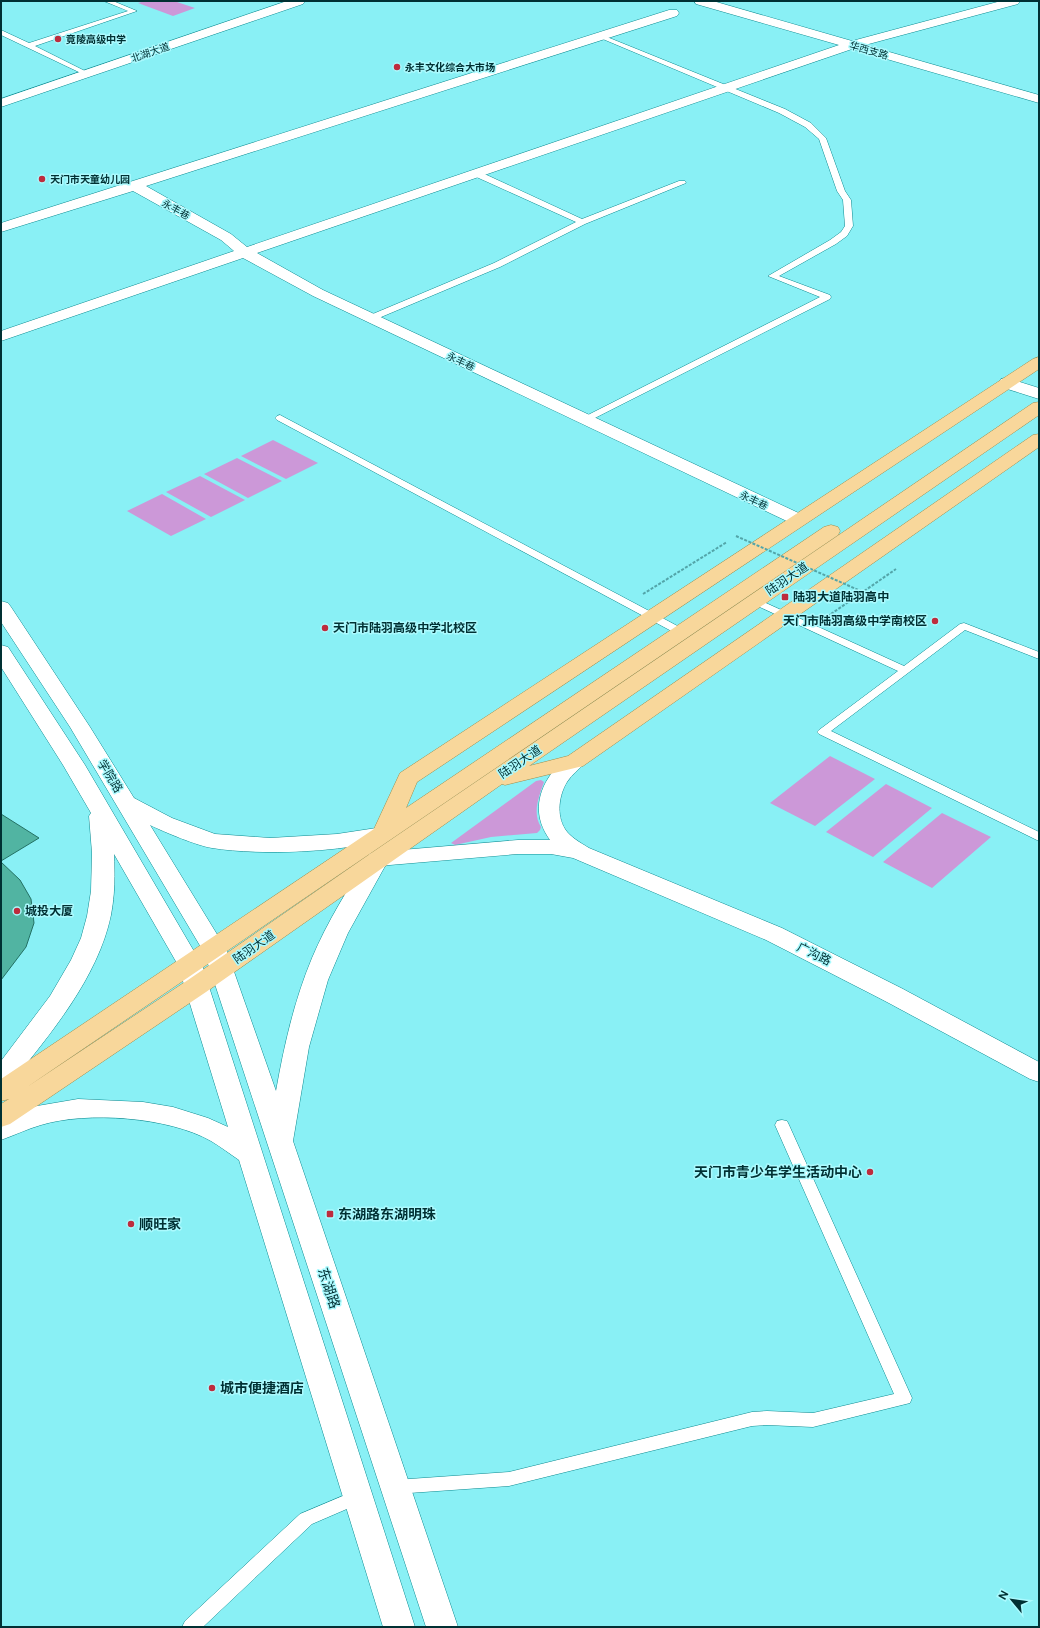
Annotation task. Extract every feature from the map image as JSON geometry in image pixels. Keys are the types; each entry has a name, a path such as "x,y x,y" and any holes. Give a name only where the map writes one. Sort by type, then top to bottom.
{"main road":[{"path":"383,834 408,778 1039,362"},
{"name":"陆羽大道","path":"218,959 378,859 755,601 1038,396"},
{"name":"陆羽大道","path":"1,1117 218,959 383,834 681,632 1038,396"},
{"path":"492,781 575,761 1039,439"},
{"name":"陆羽大道","path":"1,1092 194,976"}],"street":[{"name":"北湖大道","path":"1,103 279,1"},
{"name":"北湖大道","path":"1,96 83,72 299,1"},
{"name":"华西支路","path":"700,1 1039,99"},
{"path":"1,336 851,45 1014,1"},
{"path":"1,228 674,13"},
{"name":"永丰巷","path":"133,185 226,237 245,253 318,292 585,420 799,520"},
{"path":"1007,383 1038,396"},
{"name":"学院路","path":"1,607 80,727 218,959"},
{"path":"1,652 74,765 194,976 398,1627"},
{"path":"575,761 556,781 550,796 549,811 553,828 566,842 581,852"},
{"path":"125,801 164,823 212,841 270,845 336,841 383,834"},
{"path":"1,1078 56,1005 76,974 89,946 99,916 103,885 103,843 99,809"},
{"path":"280,1142 287,1099 304,1017 324,958 359,891 378,859 518,847 551,847 581,852"},
{"name":"广沟路","path":"581,852 774,934 880,987 1039,1073"},
{"name":"东湖路","path":"218,959 442,1627"},
{"path":"1,1130 38,1116 78,1108 143,1112 173,1117 199,1125 220,1134 250,1155"}],"lane":[{"path":"28,46 134,11 107,1"},
{"path":"1,32 83,72"},
{"path":"585,420 827,297 772,276 833,242 844,234 850,226 847,200 841,191 822,138 815,131 797,118 600,36"},
{"path":"475,173 582,222"},
{"path":"371,318 497,265 582,222 682,183"},
{"path":"280,418 681,632"},
{"path":"755,601 905,670"},
{"path":"1039,656 964,626 823,732 1039,837"},
{"path":"395,1488 509,1479 752,1419 767,1418 813,1420 904,1398 782,1125"},
{"path":"191,1627 306,1519 358,1497"}],"path":[{"path":"736,536 863,592"},
{"path":"628,604 684,568"},
{"path":"832,614 896,569"}],"shaded area":[{"path":"145,1 174,1 195,8 173,16 138,3"},
{"path":"273,440 318,463 286,479 241,456"},
{"path":"237,458 282,481 248,498 204,474"},
{"path":"200,476 245,500 211,517 166,492"},
{"path":"162,494 206,519 171,536 127,511"},
{"path":"830,756 875,779 815,826 770,803"},
{"path":"541,780 544,782 538,799 537,816 541,827 537,833 491,837 455,845 451,843 536,781"},
{"path":"886,784 932,808 873,857 826,832"},
{"path":"942,813 991,837 932,888 883,862"}],"building":[{"path":"1,814 39,838 1,861"},
{"name":"城投大厦","path":"1,862 20,880 31,899 34,923 26,947 1,980"}],"place":[{"name":"竟陵高级中学","path":"58,39"},
{"name":"永丰文化综合大市场","path":"397,67"},
{"name":"天门市天童幼儿园","path":"42,179"},
{"name":"陆羽大道陆羽高中","path":"785,597"},
{"name":"天门市陆羽高级中学南校区","path":"935,621"},
{"name":"天门市陆羽高级中学北校区","path":"325,628"},
{"name":"城投大厦","path":"17,911"},
{"name":"天门市青少年学生活动中心","path":"870,1172"},
{"name":"东湖路东湖明珠","path":"330,1214"},
{"name":"顺旺家","path":"131,1224"},
{"name":"城市便捷酒店","path":"212,1388"}]}
